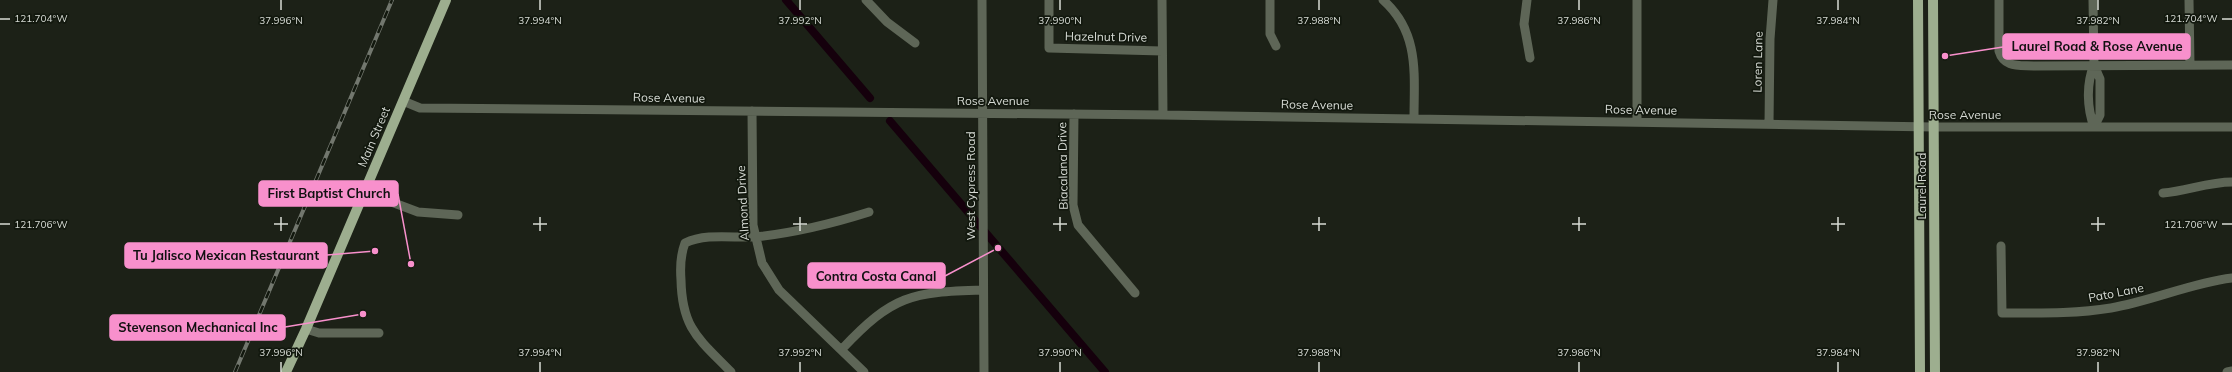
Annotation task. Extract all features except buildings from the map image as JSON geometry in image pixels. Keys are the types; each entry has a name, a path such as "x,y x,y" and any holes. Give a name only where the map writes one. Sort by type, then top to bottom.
{"main road":[{"name":"Main Street","path":"286,372 365,192 446,0"},
{"name":"Laurel Road","path":"1918,0 1920,372"},
{"name":"Laurel Road","path":"1933,0 1935,372"}],"street":[{"path":"866,0 886,22 915,43"},
{"name":"West Cypress Road","path":"982,0 984,372"},
{"name":"Hazelnut Drive","path":"1049,0 1049,48 1162,51"},
{"path":"1162,0 1162,115"},
{"path":"1270,0 1270,34 1276,46"},
{"path":"1383,0 1401,21 1412,44 1415,66 1414,119"},
{"path":"1527,0 1524,24 1530,58"},
{"path":"1637,0 1637,121"},
{"name":"Loren Lane","path":"1769,124 1772,0"},
{"path":"1999,0 1999,51 2002,58 2009,64 2232,65"},
{"path":"2093,0 2094,65 2089,77 2090,115 2094,127"},
{"path":"2189,0 2190,65"},
{"name":"Rose Avenue","path":"403,101 420,108 1637,121 1919,127 2232,127"},
{"name":"Almond Drive","path":"752,111 754,237 762,263 779,290 842,349 864,372"},
{"name":"Biacalana Drive","path":"1074,114 1073,205 1078,225 1135,293"},
{"path":"2163,193 2184,190 2205,184 2232,182"},
{"path":"365,192 418,212 458,215"},
{"path":"731,372 695,335 688,324 681,298 682,252 685,244 693,240 754,237 810,229 869,212"},
{"name":"Pato Lane","path":"2001,246 2002,313 2083,312 2112,308 2195,285 2232,278"},
{"path":"842,349 877,314 909,298 939,291 983,290"},
{"path":"306,329 319,333 379,333"},
{"path":"2227,372 2232,371"}],"waterway":[{"path":"786,0 870,98"},
{"path":"890,121 1105,372"}],"railway":[{"path":"235,372 392,0"}],"place":[{"name":"Laurel Road & Rose Avenue","path":"1945,56"},
{"name":"Contra Costa Canal","path":"998,248"},
{"name":"Tu Jalisco Mexican Restaurant","path":"375,251"},
{"name":"First Baptist Church","path":"411,264"},
{"name":"Stevenson Mechanical Inc","path":"363,314"}]}
